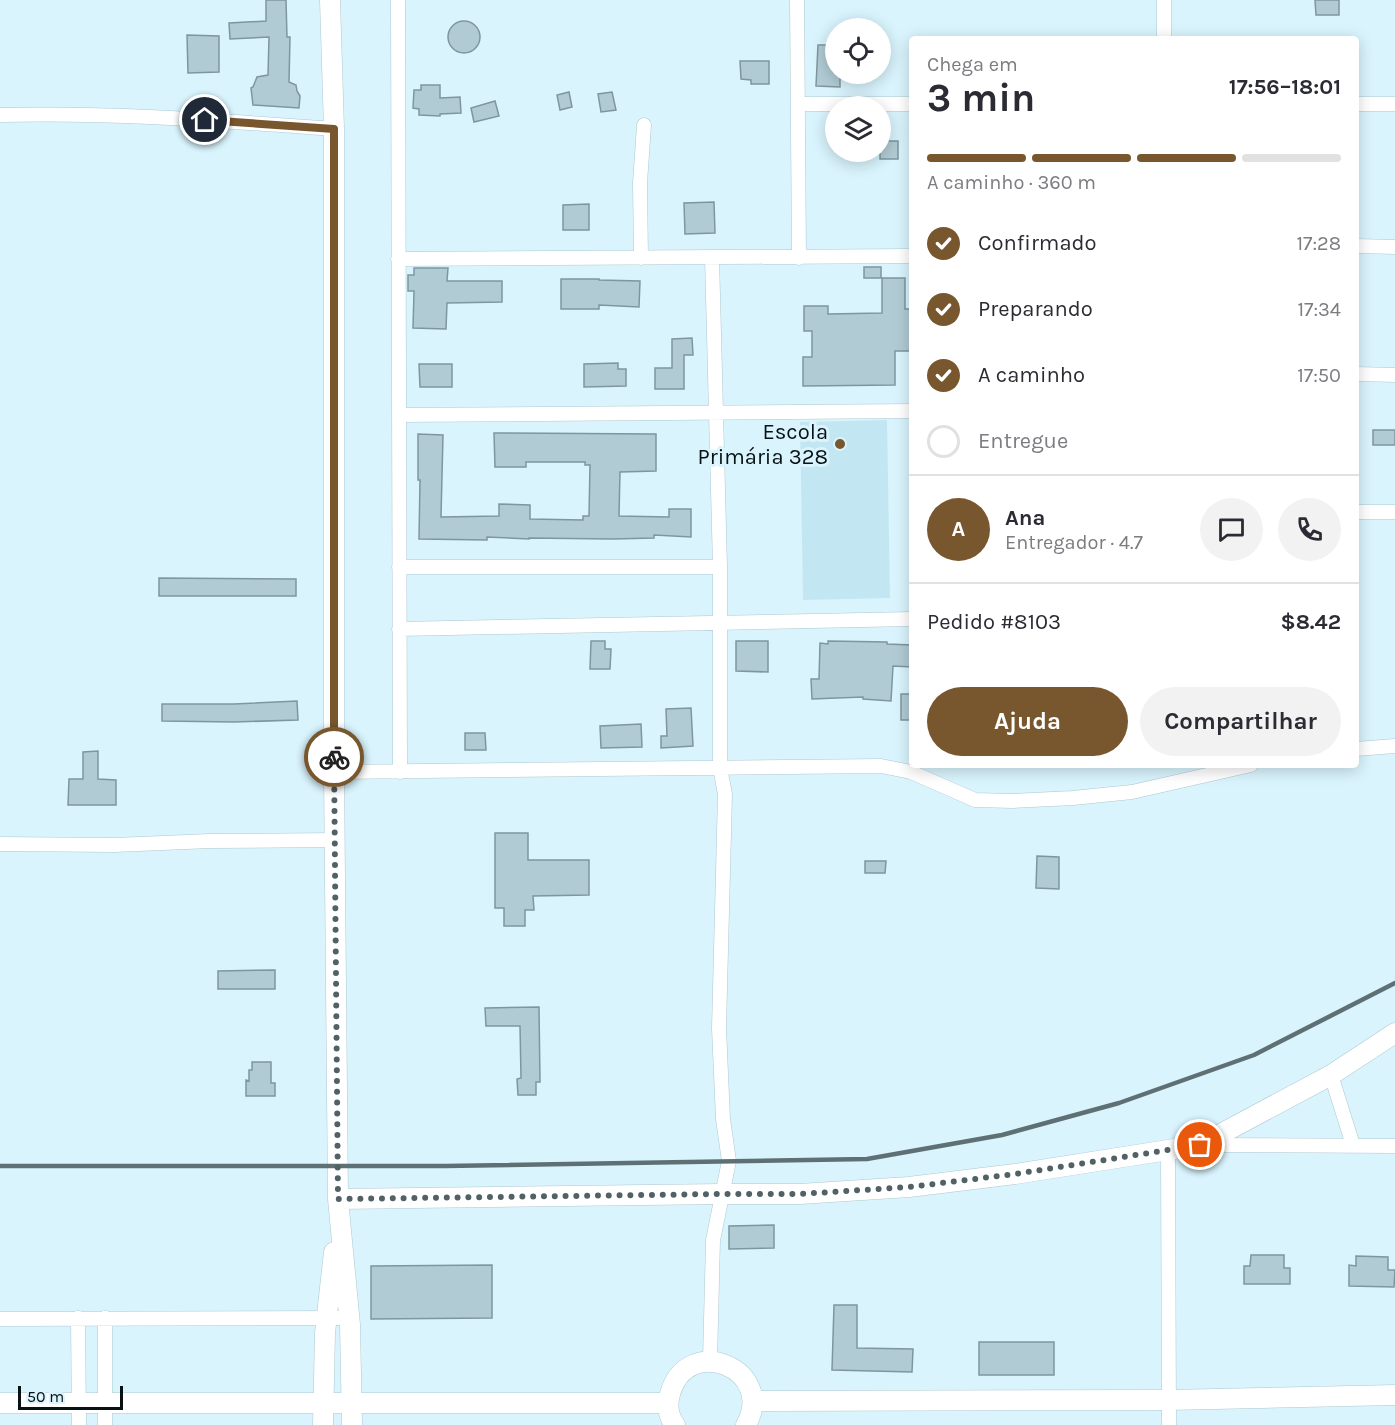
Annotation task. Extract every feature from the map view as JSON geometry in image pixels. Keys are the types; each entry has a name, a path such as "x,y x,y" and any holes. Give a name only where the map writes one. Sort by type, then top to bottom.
{"street":[{"path":"330,0 334,129 334,772 339,1206 349,1318 352,1425"},
{"path":"398,0 400,772"},
{"path":"797,0 799,258"},
{"path":"1164,0 1164,36"},
{"path":"798,104 909,104"},
{"path":"1359,104 1395,104"},
{"path":"0,115 141,117 334,129"},
{"path":"641,258 639,183 644,125"},
{"path":"1359,246 1395,247"},
{"path":"710,1361 713,1240 729,1161 723,1119 719,1028 725,794 720,768 720,567 712,256"},
{"path":"399,259 909,256"},
{"path":"1359,374 1395,375"},
{"path":"399,415 909,411"},
{"path":"1359,512 1395,512"},
{"path":"399,567 720,567"},
{"path":"399,628 909,619"},
{"path":"1359,750 1395,746"},
{"path":"334,772 881,766 911,772 975,800 1013,801 1132,792 1238,768"},
{"path":"0,844 114,845 335,840"},
{"path":"1200,1145 1331,1075 1395,1033"},
{"path":"1331,1075 1353,1145"},
{"path":"339,1206 722,1194 800,1194 909,1187 1015,1174 1200,1145 1395,1146"},
{"path":"1168,1150 1169,1425"},
{"path":"323,1425 326,1318 339,1206"},
{"path":"78,1318 79,1425"},
{"path":"105,1318 105,1425"},
{"path":"0,1319 349,1318"},
{"path":"675,1425 671,1420 668,1403 673,1382 689,1366 710,1361 731,1366 747,1381 753,1401 751,1416 746,1425"},
{"path":"753,1401 1169,1400 1395,1395"},
{"path":"0,1403 668,1403"}],"shaded area":[{"path":"887,420 890,598 803,600 800,422"}],"building":[{"path":"266,0 286,0 287,37 290,37 289,82 296,85 300,96 299,108 253,105 251,88 257,77 268,75 269,37 230,39 229,23 266,21"},
{"path":"1315,0 1339,0 1339,15 1316,15"},
{"path":"464,21 476,25 480,37 476,49 464,53 452,49 448,37 452,25"},
{"path":"187,35 219,36 219,72 188,73"},
{"path":"818,45 825,45 825,84 840,84 840,87 816,86"},
{"path":"740,61 769,61 769,84 751,84 751,80 741,79"},
{"path":"421,85 440,85 440,98 460,97 461,113 440,114 440,116 419,115 419,109 413,108 414,90 421,90"},
{"path":"569,92 572,107 560,110 557,95"},
{"path":"612,92 616,110 601,112 598,94"},
{"path":"495,101 499,116 474,122 471,108"},
{"path":"891,141 898,141 898,159 891,159"},
{"path":"714,202 715,233 685,234 684,203"},
{"path":"589,204 589,230 563,230 563,205"},
{"path":"864,267 881,267 881,278 864,278"},
{"path":"414,268 448,268 447,281 502,281 502,302 447,303 446,329 413,328 414,291 408,291 408,275 414,275"},
{"path":"882,278 905,278 905,309 909,309 909,351 895,351 895,385 803,386 803,357 812,357 812,331 804,331 804,306 828,306 828,314 882,313"},
{"path":"561,279 640,281 639,307 599,305 599,309 561,309"},
{"path":"692,338 693,355 684,355 684,389 655,389 655,368 672,368 672,339"},
{"path":"618,363 618,369 626,369 626,386 584,387 584,364"},
{"path":"419,364 452,364 452,387 420,387"},
{"path":"1373,430 1395,430 1395,445 1373,445"},
{"path":"494,433 656,434 656,471 620,472 619,516 669,517 669,509 691,509 691,537 654,535 654,538 612,539 487,537 487,540 419,539 418,434 443,435 441,517 499,516 499,504 530,505 530,519 583,520 583,516 589,516 590,465 585,465 585,462 526,462 526,467 495,467"},
{"path":"159,578 296,579 296,596 159,596"},
{"path":"591,641 605,641 605,649 611,649 610,669 590,669"},
{"path":"736,641 768,641 768,672 736,671"},
{"path":"828,641 887,642 887,644 909,645 909,667 893,666 891,701 863,699 863,697 812,699 811,679 819,679 820,643 828,644"},
{"path":"901,694 909,694 909,720 901,720"},
{"path":"297,701 298,720 162,721 162,704"},
{"path":"691,708 693,746 661,748 661,736 667,736 666,709"},
{"path":"641,724 642,747 601,748 600,726"},
{"path":"465,733 485,733 486,750 465,750"},
{"path":"98,751 98,779 116,780 116,805 68,805 69,779 83,779 83,752"},
{"path":"495,833 528,833 528,860 589,860 589,895 533,896 534,910 525,910 525,926 504,926 504,908 495,908"},
{"path":"1037,856 1059,857 1059,889 1036,888"},
{"path":"865,861 886,861 885,873 865,873"},
{"path":"275,970 275,989 218,989 218,971"},
{"path":"539,1007 540,1082 536,1082 536,1095 518,1095 517,1079 521,1078 520,1026 486,1026 485,1008"},
{"path":"252,1062 271,1062 271,1083 275,1083 275,1096 246,1096 246,1080 249,1081"},
{"path":"774,1225 774,1248 729,1249 729,1226"},
{"path":"1251,1255 1284,1255 1284,1268 1290,1268 1290,1284 1244,1284 1244,1266 1250,1266"},
{"path":"1356,1256 1388,1257 1388,1270 1395,1270 1394,1287 1349,1286 1349,1265 1356,1266"},
{"path":"492,1265 492,1318 371,1319 371,1266"},
{"path":"834,1305 857,1305 857,1348 913,1349 912,1372 832,1370"},
{"path":"979,1342 1054,1342 1054,1375 979,1375"}],"railway":[{"path":"0,1166 445,1166 867,1159 1002,1135 1119,1103 1254,1055 1395,983"}],"way so far":[{"path":"334,757 338,1199 800,1194 909,1187 1015,1174 1200,1145"}],"place":[{"name":"Escola Primária 328","path":"840,444"}],"route":[{"path":"205,120 334,129 334,757"}]}
